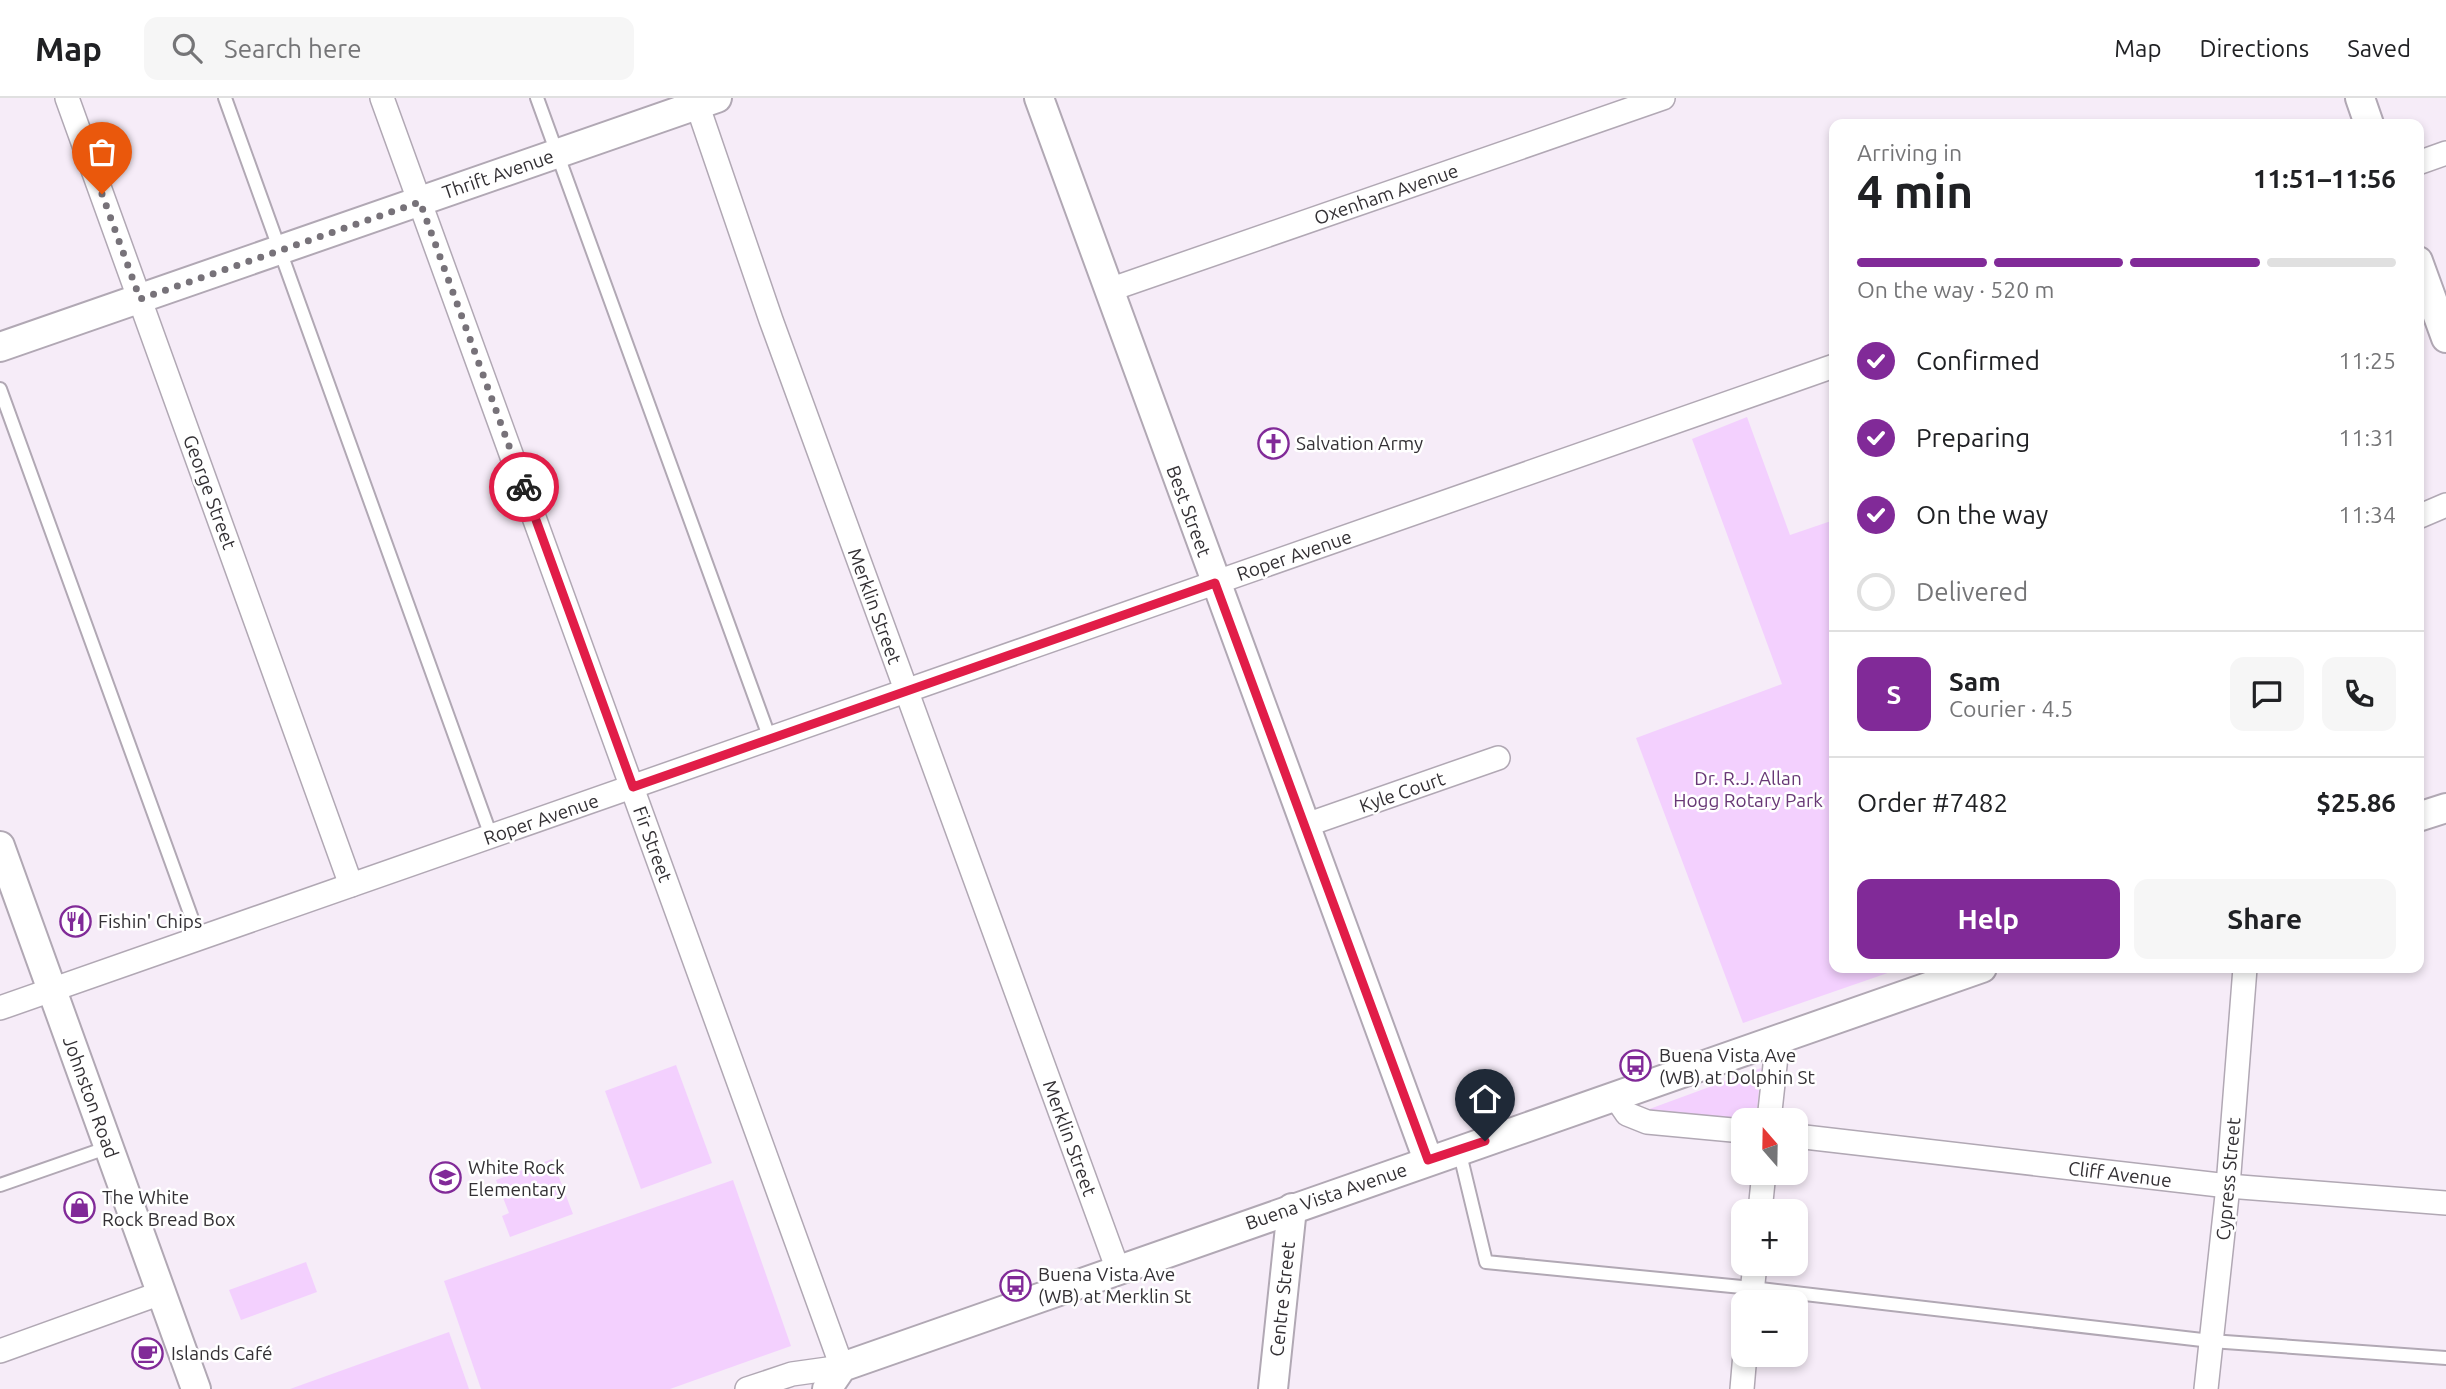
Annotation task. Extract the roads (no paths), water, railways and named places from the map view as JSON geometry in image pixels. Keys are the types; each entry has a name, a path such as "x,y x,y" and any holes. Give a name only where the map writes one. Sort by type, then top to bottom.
{"street":[{"name":"George Street","path":"67,98 352,885"},
{"name":"Fir Street","path":"382,98 633,787 835,1378"},
{"name":"Best Street","path":"1039,98 1428,1160"},
{"name":"Oxenham Avenue","path":"1108,290 1663,98"},
{"path":"2360,98 2367,119"},
{"name":"Thrift Avenue","path":"0,347 557,154 703,100"},
{"name":"Merklin Street","path":"703,100 776,333 1118,1270"},
{"path":"2424,161 2446,153"},
{"path":"2424,278 2446,338"},
{"name":"Roper Avenue","path":"0,1008 1829,368"},
{"path":"2424,514 2446,505"},
{"name":"Kyle Court","path":"1306,825 1498,758"},
{"path":"2424,815 2446,808"},
{"name":"Johnston Road","path":"0,846 197,1389"},
{"name":"Buena Vista Avenue","path":"747,1389 792,1374 835,1378 1118,1270 1967,973"},
{"name":"Cypress Street","path":"2206,1389 2228,1186 2245,973"},
{"path":"1770,1108 1777,1038"},
{"path":"1614,1095 1626,1114 1647,1122 1731,1130"},
{"name":"Cliff Avenue","path":"1808,1137 2228,1186 2446,1203"},
{"name":"Centre Street","path":"1273,1389 1292,1208"},
{"path":"0,1351 161,1293"},
{"path":"1742,1389 1744,1367"}],"lane":[{"path":"225,98 491,836"},
{"path":"537,98 770,739"},
{"path":"0,389 199,938"},
{"path":"0,1185 110,1146"},
{"path":"1459,1150 1486,1262 1731,1293"},
{"path":"1808,1301 2211,1341 2446,1358"}],"place":[{"name":"Salvation Army","path":"1273,443"},
{"name":"Fishin' Chips","path":"75,921"},
{"name":"Buena Vista Ave (WB) at Dolphin St","path":"1636,1066"},
{"name":"White Rock Elementary","path":"445,1178"},
{"name":"The White Rock Bread Box","path":"79,1208"},
{"name":"Buena Vista Ave (WB) at Merklin St","path":"1015,1285"},
{"name":"Islands Café","path":"148,1353"}],"park label":[{"name":"Dr. R.J. Allan Hogg Rotary Park","path":"1748,789"}]}
